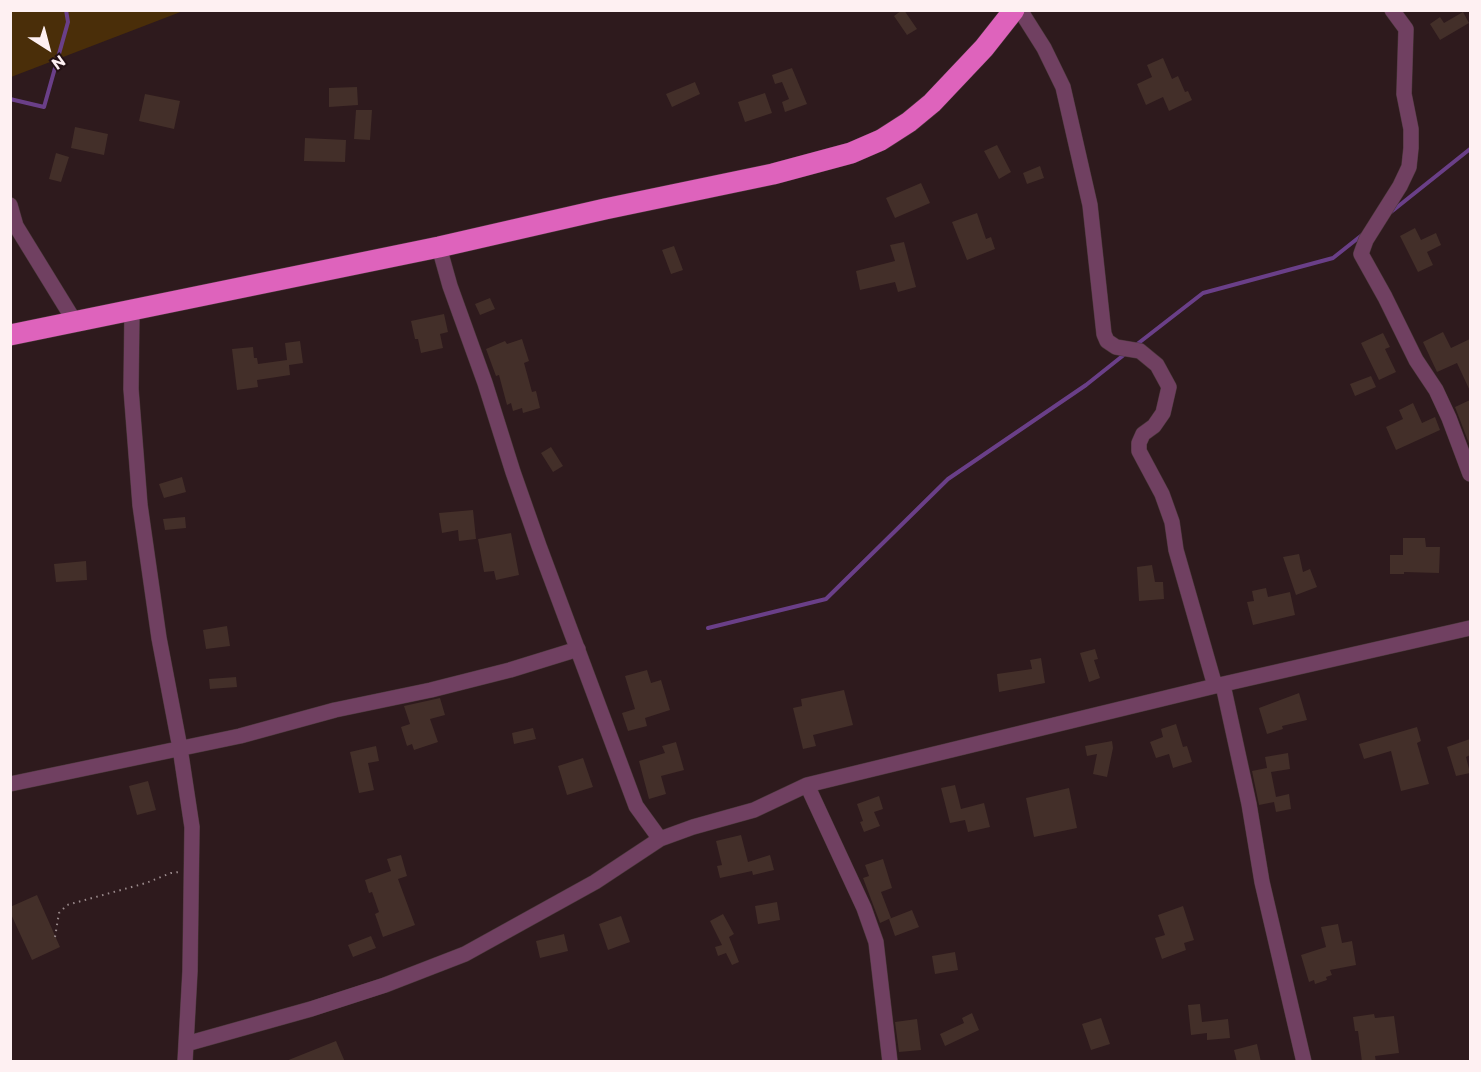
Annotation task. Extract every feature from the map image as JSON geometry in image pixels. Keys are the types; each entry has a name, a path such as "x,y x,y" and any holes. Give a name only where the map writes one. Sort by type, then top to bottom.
{"highway":[{"path":"10,335 439,247 773,174 851,153 881,140 909,122 932,103 984,48 1014,10"}],"street":[{"path":"1020,10 1044,48 1063,87 1090,205 1104,334 1107,340 1116,347 1140,351 1157,365 1169,387 1163,413 1154,426 1143,434 1138,443 1138,451 1149,467 1162,494 1172,522 1176,550 1219,686 1249,804 1262,882 1304,1062"},
{"path":"1392,10 1406,29 1404,94 1410,129 1409,167 1400,186 1366,240 1361,254 1416,360 1436,390 1470,474"},
{"path":"10,205 16,226 75,322"},
{"path":"439,247 517,483 636,806 660,839"},
{"path":"132,311 131,389 140,505 159,638 192,827 185,1062"},
{"path":"186,1044 311,1009 385,985 465,954 595,882 660,839 754,810 807,785 1470,628"},
{"path":"10,784 240,736 335,710 431,690 510,670 578,649"},
{"path":"807,785 864,908 876,942 890,1062"}],"path":[{"path":"55,937 59,913 68,905 146,883 171,873 191,872"}],"shaded area":[{"path":"11,10 183,10 183,11 11,77"}],"building":[{"path":"902,10 917,29 907,35 894,16"},
{"path":"1463,12 1469,23 1440,40 1430,24 1440,17 1444,23"},
{"path":"1163,58 1172,79 1178,76 1185,92 1188,91 1192,100 1169,111 1163,97 1146,105 1137,84 1152,77 1147,65"},
{"path":"792,68 807,104 785,112 782,102 789,99 782,82 775,84 772,75"},
{"path":"695,82 700,94 672,107 666,94"},
{"path":"357,87 358,105 329,107 329,88"},
{"path":"765,93 772,113 745,122 738,102"},
{"path":"145,94 180,101 174,129 139,121"},
{"path":"356,110 372,110 370,140 354,139"},
{"path":"75,127 108,134 104,155 71,148"},
{"path":"305,138 346,140 345,162 304,161"},
{"path":"997,145 1011,172 999,179 984,151"},
{"path":"56,153 69,157 61,182 49,179"},
{"path":"1040,166 1044,178 1027,184 1023,173"},
{"path":"921,183 930,203 895,218 886,198"},
{"path":"977,213 986,239 991,237 995,249 967,260 952,222"},
{"path":"1415,228 1421,240 1436,233 1441,245 1427,252 1433,265 1418,272 1400,236"},
{"path":"904,242 916,287 898,292 895,282 860,290 856,271 895,261 890,245"},
{"path":"674,246 683,270 671,274 662,250"},
{"path":"490,298 495,309 480,315 475,304"},
{"path":"444,314 448,332 440,334 443,348 421,353 411,321"},
{"path":"1443,332 1451,348 1470,339 1470,391 1457,363 1437,372 1423,342"},
{"path":"1383,333 1390,347 1385,349 1396,372 1379,380 1361,343"},
{"path":"522,339 529,361 524,363 532,392 536,391 540,408 523,413 522,408 513,411 511,403 507,405 499,375 496,376 486,349 505,341 507,344"},
{"path":"300,341 303,363 289,365 290,375 257,380 258,387 237,390 232,349 253,347 254,358 257,358 258,364 287,360 285,343"},
{"path":"1371,376 1376,387 1355,396 1350,384"},
{"path":"1470,400 1470,446 1455,407"},
{"path":"1413,403 1422,423 1435,417 1440,430 1396,450 1386,427 1403,419 1399,410"},
{"path":"551,447 563,466 553,472 541,453"},
{"path":"182,477 186,492 164,498 159,484"},
{"path":"473,510 476,539 459,541 458,530 442,533 439,513"},
{"path":"185,517 186,528 165,530 163,519"},
{"path":"511,533 519,575 496,580 494,571 484,572 478,539"},
{"path":"1403,538 1425,538 1426,547 1440,547 1439,573 1390,574 1390,555 1403,555"},
{"path":"1299,554 1303,572 1310,569 1317,587 1296,595 1283,557"},
{"path":"86,561 87,580 56,582 54,564"},
{"path":"1152,565 1155,582 1163,582 1164,599 1139,601 1137,567"},
{"path":"1266,588 1268,597 1290,592 1295,615 1253,625 1247,602 1254,601 1252,591"},
{"path":"227,626 230,646 206,649 203,630"},
{"path":"1095,649 1098,659 1094,660 1100,678 1089,682 1080,653"},
{"path":"1041,658 1045,683 999,692 997,674 1032,669 1030,660"},
{"path":"647,670 651,683 661,680 670,710 645,718 647,726 628,731 622,713 635,709 625,676"},
{"path":"236,677 237,687 210,689 209,679"},
{"path":"844,690 853,725 813,735 816,746 803,749 793,708 802,706 801,699"},
{"path":"1299,693 1307,720 1282,726 1283,729 1267,734 1259,708"},
{"path":"440,698 445,715 430,719 438,742 414,750 412,744 407,746 401,727 410,724 404,706"},
{"path":"1176,724 1183,747 1187,746 1192,762 1173,768 1169,754 1156,758 1150,742 1163,737 1161,729"},
{"path":"1417,727 1421,741 1417,743 1429,784 1401,791 1391,751 1364,759 1359,744"},
{"path":"533,728 536,739 514,744 512,733"},
{"path":"1470,739 1470,755 1466,757 1470,773 1456,776 1447,747"},
{"path":"1112,741 1113,748 1107,777 1093,774 1097,754 1087,756 1085,746"},
{"path":"676,742 684,770 661,776 666,794 649,799 639,761 665,753 662,746"},
{"path":"376,746 379,761 368,763 374,790 359,793 350,752"},
{"path":"1288,753 1290,769 1271,772 1276,797 1289,794 1291,809 1276,812 1274,802 1259,805 1252,771 1267,768 1265,757"},
{"path":"583,758 593,787 567,795 558,766"},
{"path":"148,781 156,810 137,815 129,786"},
{"path":"955,785 961,809 984,803 990,827 968,832 965,820 950,823 941,788"},
{"path":"1069,788 1077,828 1034,837 1026,798"},
{"path":"879,796 883,809 874,812 880,826 864,832 857,804"},
{"path":"741,835 748,862 770,855 774,870 753,875 752,871 720,878 717,866 722,865 716,841"},
{"path":"401,855 407,876 398,879 415,925 383,937 375,914 379,912 365,880 391,871 387,859"},
{"path":"883,859 892,888 881,892 891,918 880,923 863,878 869,876 865,865"},
{"path":"37,895 60,947 32,960 10,912 10,907"},
{"path":"777,902 780,920 758,924 755,906"},
{"path":"1183,906 1194,940 1184,943 1186,950 1162,959 1155,938 1165,935 1158,915"},
{"path":"912,910 919,927 895,936 889,919"},
{"path":"723,914 734,934 729,937 739,962 732,965 726,953 718,956 715,947 722,945 710,921"},
{"path":"621,916 630,942 608,950 599,924"},
{"path":"1338,924 1342,943 1352,941 1356,965 1330,970 1332,975 1326,977 1327,980 1315,984 1314,980 1309,982 1301,955 1326,947 1321,927"},
{"path":"564,934 568,951 540,958 536,941"},
{"path":"371,936 376,948 353,957 348,945"},
{"path":"955,952 958,970 935,974 932,956"},
{"path":"1200,1004 1202,1022 1228,1019 1230,1038 1207,1040 1207,1033 1191,1035 1188,1005"},
{"path":"972,1013 979,1030 945,1046 940,1034 964,1023 962,1018"},
{"path":"1374,1014 1375,1018 1394,1016 1399,1053 1375,1056 1376,1062 1362,1062 1358,1031 1355,1031 1353,1017"},
{"path":"1101,1018 1110,1044 1091,1050 1082,1024"},
{"path":"917,1019 921,1050 899,1052 895,1022"},
{"path":"336,1041 345,1062 286,1062 286,1061"},
{"path":"1257,1044 1261,1062 1237,1062 1234,1050"}],"waterway":[{"path":"10,99 44,107 68,22 66,10"},
{"path":"1391,212 1470,149"},
{"path":"1136,345 1203,293 1333,258 1362,235"},
{"path":"708,628 826,599 948,479 1086,385 1125,354"}]}
